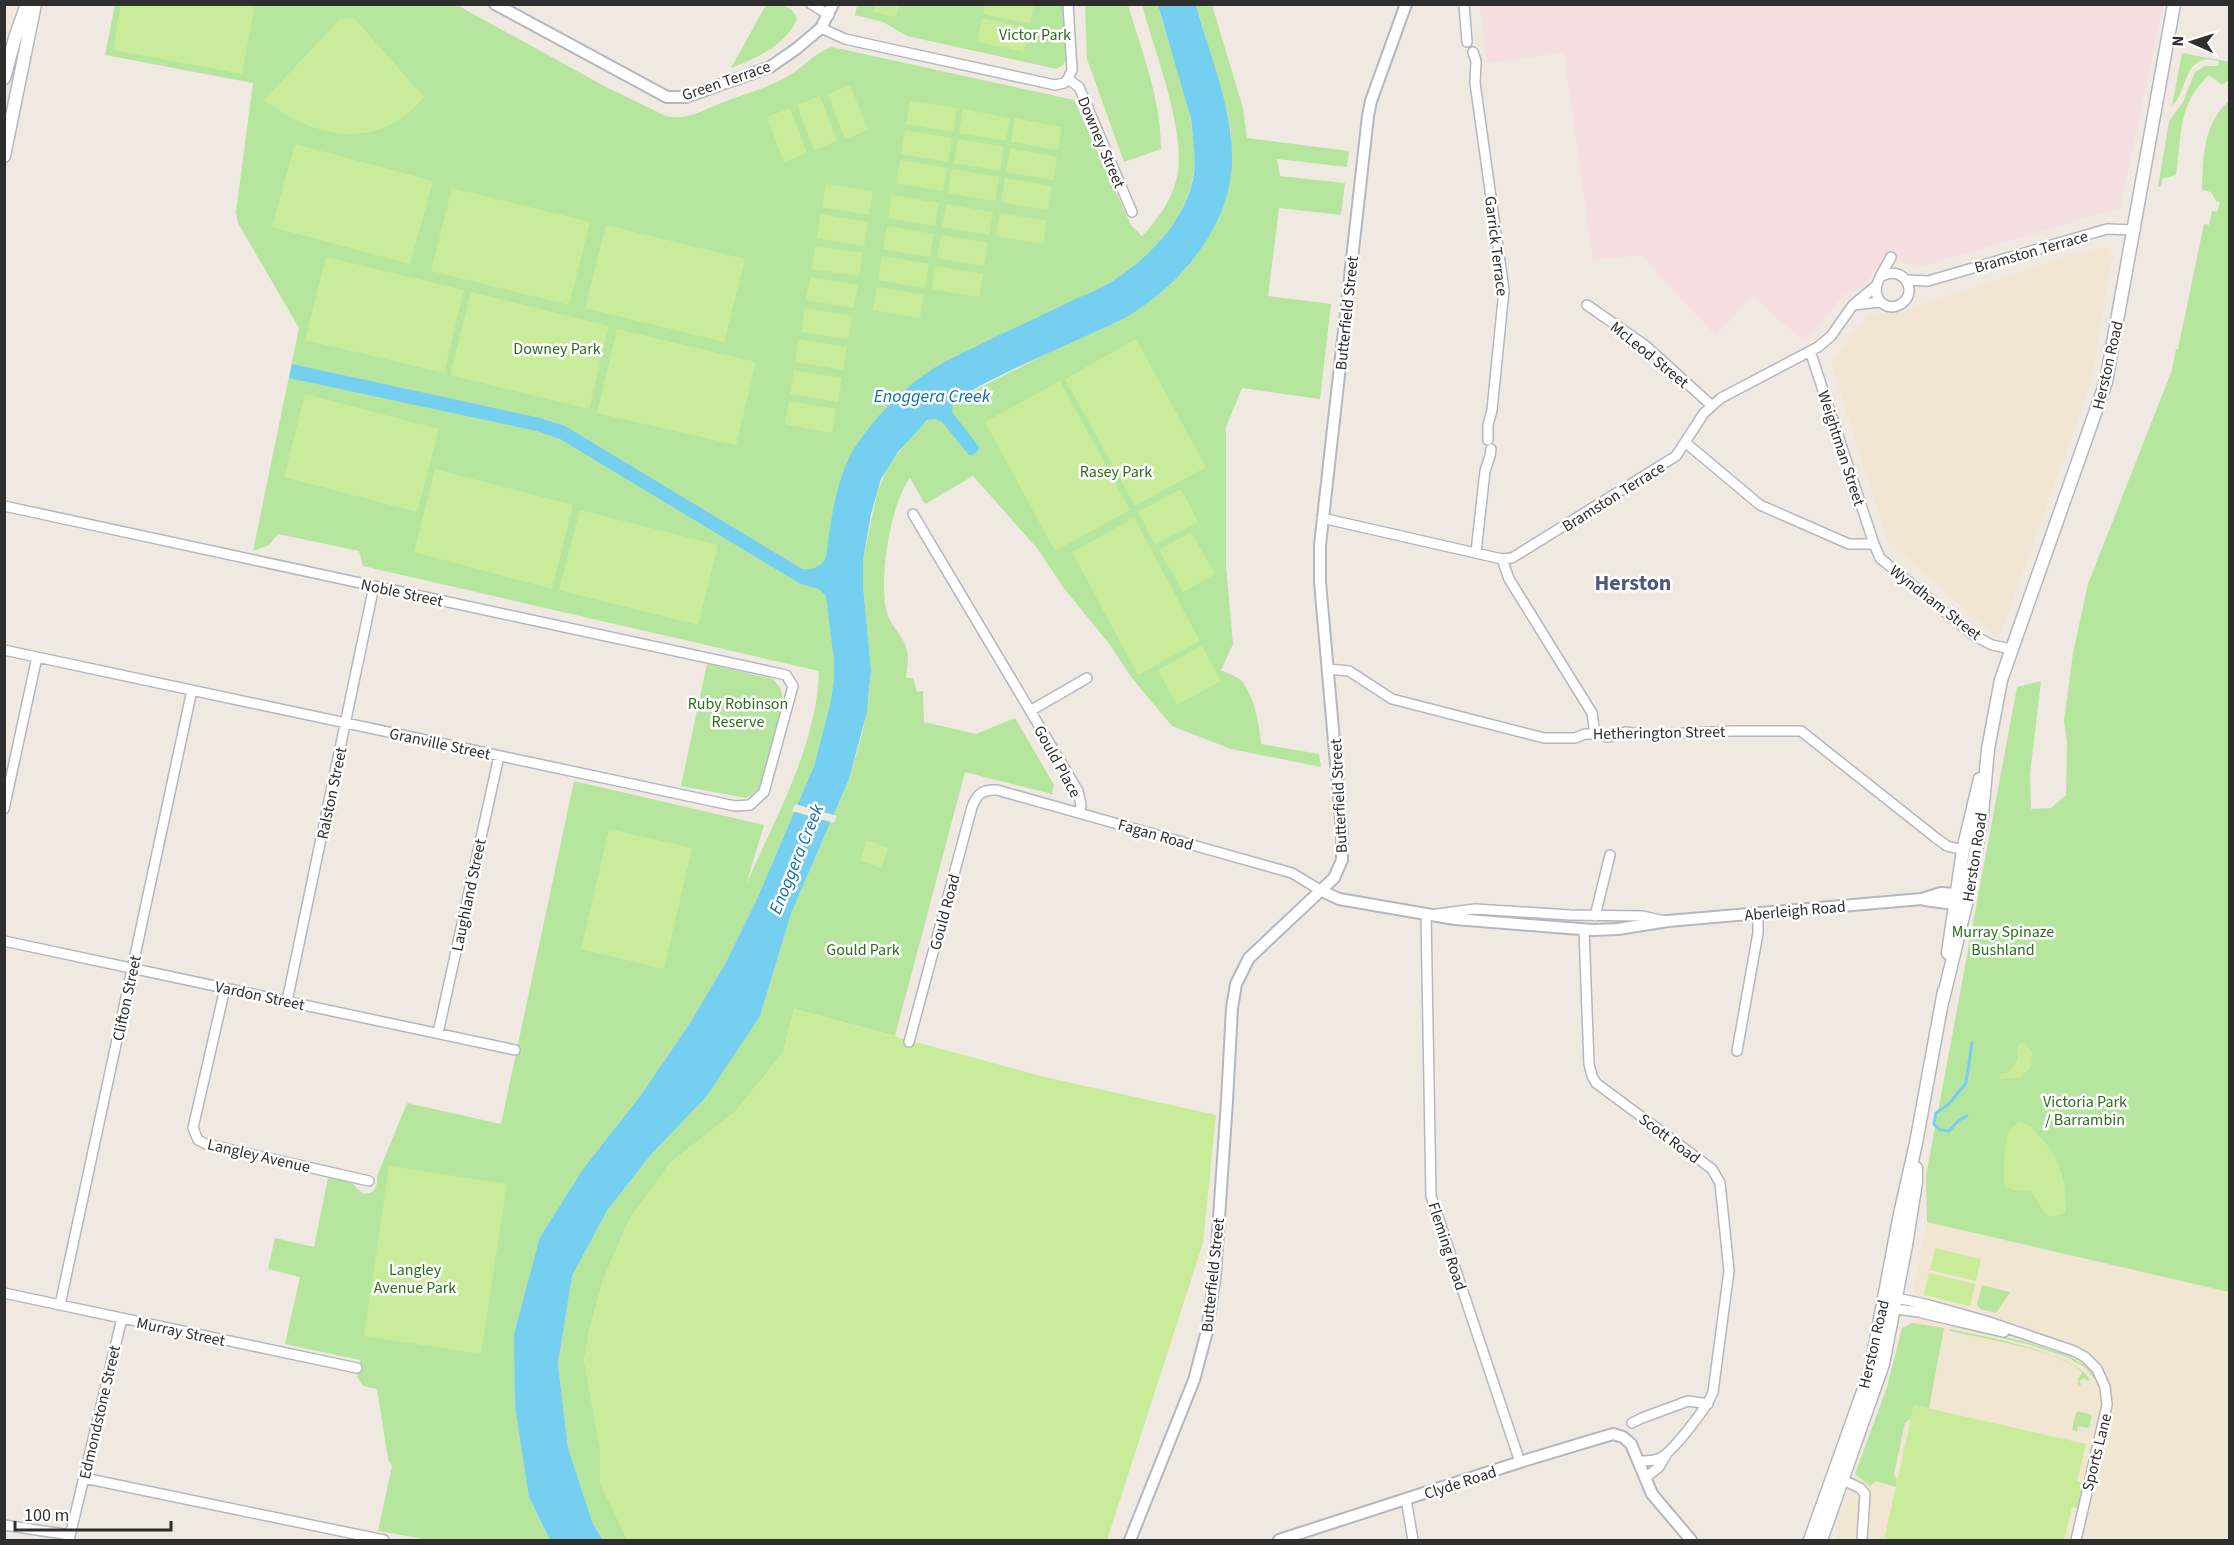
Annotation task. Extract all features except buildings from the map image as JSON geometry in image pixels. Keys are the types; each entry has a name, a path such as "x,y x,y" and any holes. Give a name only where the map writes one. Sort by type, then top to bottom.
{"main road":[{"path":"4,78 27,4"},
{"path":"4,156 35,4"},
{"name":"Herston Road","path":"1814,1538 1833,1492 1843,1480 1883,1364 1902,1203 1916,1143 1942,999 1959,899 1963,850 1988,749 2001,680 2102,396 2135,230 2174,4"},
{"name":"Herston Road","path":"1959,899 1982,815 1988,749"},
{"name":"Herston Road","path":"1814,1538 1869,1375 1890,1302"}],"street":[{"name":"Green Terrace","path":"495,4 667,97 686,96 770,67 821,28 831,10"},
{"path":"811,4 831,10"},
{"name":"Downey Street","path":"1068,4 1072,70 1068,79 1079,87 1132,212"},
{"name":"Butterfield Street","path":"1130,1540 1194,1380 1207,1331 1215,1276 1232,1008 1236,984 1250,958 1334,878 1343,855 1319,566 1322,518 1368,116 1371,101 1406,4"},
{"path":"1464,4 1467,42"},
{"path":"821,28 845,39 1055,85 1064,83 1068,79"},
{"name":"Garrick Terrace","path":"1473,52 1476,62 1475,83 1505,298 1492,410 1488,426 1490,456 1485,471 1476,552"},
{"name":"Bramston Terrace","path":"1908,296 1928,281 2107,229 2135,230"},
{"path":"1891,257 1908,285 1908,296 1902,304 1885,305 1880,302 1875,292 1882,276 1891,257"},
{"path":"1882,276 1892,273 1904,278"},
{"name":"Bramston Terrace","path":"1904,278 1928,281"},
{"name":"Bramston Terrace","path":"1502,558 1517,556 1676,456 1711,405 1810,351 1831,336 1852,305 1876,286"},
{"path":"1852,305 1880,302"},
{"name":"McLeod Street","path":"1587,305 1647,346 1711,405"},
{"name":"Weightman Street","path":"1810,351 1874,544"},
{"path":"1686,443 1760,505 1849,544 1874,544"},
{"name":"Noble Street","path":"4,506 786,675 793,686"},
{"path":"913,514 1030,711 1087,678"},
{"path":"1322,518 1502,558 1509,579 1592,713 1595,734"},
{"name":"Wyndham Street","path":"1874,544 1880,558 1973,635 1992,645 2011,649"},
{"name":"Ralston Street","path":"287,1001 374,586"},
{"name":"Granville Street","path":"4,650 735,806 750,805 759,798 768,780 793,686"},
{"path":"4,809 37,657"},
{"name":"Hetherington Street","path":"1328,669 1349,671 1392,699 1544,738 1575,738 1585,734 1608,736 1626,732 1643,735 1801,731 1936,838 1947,846 1963,850"},
{"name":"Clifton Street","path":"60,1305 192,690"},
{"name":"Gould Place","path":"1030,711 1078,791 1081,805 1079,813"},
{"name":"Laughland Street","path":"438,1034 499,756"},
{"name":"Fagan Road","path":"988,789 1292,873 1320,890"},
{"name":"Gould Road","path":"909,1042 972,807 978,795 988,789"},
{"path":"1595,916 1610,855"},
{"name":"Aberleigh Road","path":"1320,890 1339,899 1466,920 1584,930 1618,929 1668,921 1922,899 1959,899"},
{"name":"Aberleigh Road","path":"1429,914 1475,909 1595,916 1642,916 1668,921"},
{"name":"Fleming Road","path":"1429,914 1431,1196 1520,1462"},
{"path":"1737,1051 1758,933 1758,914"},
{"name":"Scott Road","path":"1584,930 1589,1064 1592,1076 1596,1083 1712,1169 1720,1183 1729,1271 1713,1392 1708,1404 1667,1453 1659,1467 1645,1478"},
{"name":"Vardon Street","path":"4,940 515,1050"},
{"name":"Langley Avenue","path":"225,988 193,1128 198,1140 206,1144 369,1180"},
{"name":"Murray Street","path":"4,1293 357,1368"},
{"name":"Sports Lane","path":"1890,1302 1986,1321 2030,1338"},
{"name":"Sports Lane","path":"1890,1302 1922,1313 2030,1338 2074,1351 2085,1357 2095,1367 2105,1387 2106,1413 2076,1540"},
{"name":"Sports Lane","path":"1922,1313 1954,1313"},
{"name":"Edmondstone Street","path":"69,1538 122,1318"},
{"path":"1632,1423 1688,1401 1708,1404"},
{"name":"Clyde Road","path":"1279,1540 1609,1435 1625,1439 1637,1456"},
{"path":"1637,1456 1656,1460 1667,1453"},
{"path":"1637,1456 1645,1478 1657,1500 1691,1540"},
{"path":"84,1478 384,1540"},
{"path":"1843,1480 1860,1488 1865,1494 1862,1540"},
{"path":"1406,1499 1413,1540"},
{"path":"4,1526 69,1538"}],"shaded area":[{"path":"1480,5 2163,5 2120,208 1916,268 1902,261 1875,270 1865,286 1842,296 1816,331 1802,340 1752,295 1716,336 1641,255 1593,260 1564,53 1487,63"},
{"path":"2103,247 2110,249 2112,255 2091,383 2001,632 1994,635 1888,541 1831,363 1868,314 1903,312 2068,256"},
{"path":"1927,1222 2229,1292 2229,1540 1836,1540 1838,1519 1887,1387 1902,1328 1912,1323 1914,1285"}],"green space":[{"path":"985,4 1034,5 1030,24 983,14"},
{"name":"Downey Park","path":"115,5 457,5 606,87 666,116 674,117 696,113 777,82 820,52 832,47 1074,100 1131,225 1142,236 1167,204 1176,181 1179,162 1174,118 1142,5 1158,5 1180,79 1193,136 1194,174 1189,193 1171,227 1145,256 1106,285 950,359 909,386 890,403 856,446 847,465 835,506 826,557 834,680 814,766 757,899 725,964 690,1023 641,1095 583,1169 540,1237 529,1497 550,1540 430,1540 378,1531 392,1466 388,1459 377,1389 363,1386 357,1377 360,1360 285,1344 300,1277 268,1269 275,1238 314,1247 328,1178 350,1183 364,1193 368,1194 373,1191 407,1103 501,1124 574,781 764,825 746,885 803,754 811,727 819,671 363,566 359,551 278,534 269,545 253,551 299,328 238,223 236,212 253,83 105,55"},
{"path":"121,5 255,5 242,74 113,50"},
{"path":"766,5 780,5 789,8 797,20 785,37 769,50 731,68"},
{"name":"Victor Park","path":"857,5 1064,5 1066,60 1057,69 907,36 883,22 855,15"},
{"path":"874,5 899,5 896,17 873,12"},
{"path":"1085,5 1128,5 1154,94 1161,149 1124,162 1087,59"},
{"path":"1196,5 1212,5 1243,108 1247,138 1349,151 1347,167 1277,159 1280,176 1345,183 1341,215 1279,208 1268,296 1331,304 1320,399 1242,388 1226,427 1226,566 1233,644 1221,670 1238,678 1248,690 1257,718 1261,744 1319,754 1321,767 1231,749 1172,726 1131,677 1110,645 1063,587 1037,548 973,476 925,504 910,478 903,490 892,524 884,582 887,613 907,650 906,678 913,678 917,692 923,691 924,722 976,734 1015,718 1054,785 1052,794 965,772 895,1036 794,1009 783,1053 734,1113 671,1162 629,1220 604,1278 590,1327 584,1360 600,1447 600,1483 628,1540 603,1540 593,1524 568,1448 558,1364 572,1276 608,1209 760,1016 791,914 849,779 863,731 871,670 863,585 863,560 877,493 888,466 917,429 948,404 1150,301 1180,273 1220,214 1231,178 1231,134 1227,111"},
{"path":"354,18 424,97 406,115 387,126 367,132 346,134 325,131 304,124 264,100 340,19"},
{"path":"982,18 1029,29 1024,52 977,42"},
{"path":"2182,53 2229,62 2229,80 2222,85 2209,75 2191,97 2183,121 2176,175 2162,179 2161,187 2158,187 2169,121 2183,102 2195,72 2205,66 2218,66 2219,61 2207,59 2192,67 2172,106"},
{"path":"850,85 868,130 845,139 828,94"},
{"path":"820,96 837,141 814,150 797,105"},
{"path":"910,101 957,108 953,132 906,124"},
{"name":"Victoria Park / Barrambin","path":"2229,101 2229,1292 1927,1222 1926,1176 2017,687 2041,681 2030,774 2031,809 2051,808 2066,795 2067,741 2064,721 2073,653 2088,584 2172,370 2204,224 2209,225 2212,211 2217,212 2220,203 2216,201 2211,192 2202,190 2206,142 2214,120"},
{"path":"790,108 807,153 784,162 767,117"},
{"path":"963,109 1010,118 1006,141 959,133"},
{"path":"1015,118 1062,127 1058,150 1011,142"},
{"path":"905,130 952,138 948,162 901,154"},
{"path":"958,139 1004,147 1000,171 954,163"},
{"path":"295,144 433,181 410,264 272,227"},
{"path":"1010,148 1057,157 1053,180 1006,172"},
{"path":"900,160 947,168 943,191 896,183"},
{"path":"952,169 999,177 995,201 948,193"},
{"path":"1005,178 1052,186 1048,210 1001,202"},
{"path":"826,184 873,191 869,215 822,207"},
{"path":"452,188 590,222 569,305 431,271"},
{"path":"892,195 939,203 935,226 888,218"},
{"path":"946,204 993,212 989,235 942,227"},
{"path":"1000,213 1047,221 1043,244 996,236"},
{"path":"820,214 868,222 864,246 817,238"},
{"path":"606,225 745,259 724,342 585,308"},
{"path":"887,226 934,234 930,257 883,249"},
{"path":"941,235 988,243 984,266 937,258"},
{"path":"815,246 863,253 859,276 812,269"},
{"path":"882,256 929,264 925,288 878,280"},
{"path":"326,257 464,290 444,373 305,340"},
{"path":"935,266 983,274 979,297 932,289"},
{"path":"810,277 858,285 854,308 806,300"},
{"path":"877,287 924,295 920,318 873,310"},
{"path":"471,292 609,326 589,409 450,375"},
{"path":"805,308 852,316 848,339 801,332"},
{"path":"617,329 756,362 736,445 597,413"},
{"path":"799,339 847,347 843,370 795,362"},
{"name":"Rasey Park","path":"1136,339 1206,467 1135,506 1065,379"},
{"path":"794,370 842,378 838,402 790,394"},
{"path":"1060,381 1130,510 1055,551 985,422"},
{"path":"305,394 439,429 417,512 284,477"},
{"path":"789,401 836,409 832,433 785,424"},
{"path":"435,469 573,505 552,589 414,552"},
{"path":"1181,489 1198,522 1155,545 1138,512"},
{"path":"580,510 718,545 698,625 559,590"},
{"path":"1134,518 1200,641 1138,675 1072,552"},
{"path":"1191,532 1215,574 1183,592 1159,550"},
{"path":"1202,646 1221,681 1177,705 1158,670"},
{"name":"Ruby Robinson Reserve","path":"707,664 773,679 781,689 783,701 762,783 759,789 746,798 681,786"},
{"path":"609,829 692,848 664,969 581,949"},
{"path":"867,840 888,848 881,868 860,860"},
{"path":"794,1009 1045,1077 1216,1115 1203,1243 1107,1540 628,1540 626,1538 600,1483 600,1447 584,1360 590,1327 604,1278 629,1220 671,1162 734,1113 783,1053"},
{"path":"2021,1043 2032,1052 2031,1067 2021,1077 2000,1079 2000,1074 2008,1073 2015,1064 2017,1047"},
{"path":"2019,1122 2034,1130 2057,1161 2064,1181 2065,1213 2050,1217 2044,1212 2031,1191 2005,1187 2007,1137"},
{"name":"Langley Avenue Park","path":"389,1166 507,1184 481,1354 364,1336"},
{"path":"1935,1248 1981,1259 1976,1281 1930,1270"},
{"path":"1929,1273 1975,1284 1970,1306 1924,1295"},
{"path":"1982,1285 2010,1292 1996,1313 1980,1309 1977,1305"},
{"path":"1912,1323 1944,1328 1929,1408 1914,1405 1911,1418 1905,1423 1894,1474 1897,1480 1896,1487 1876,1481 1870,1486 1855,1474 1887,1387 1902,1328"},
{"path":"1950,1326 2022,1341 2067,1355 2086,1366 2095,1377 2094,1379 2086,1368 2067,1357 2027,1344"},
{"path":"1950,1329 2004,1341 2047,1353 2066,1361 2081,1370 2090,1380 2087,1381 2085,1378 2079,1381 2081,1385 2078,1387 2078,1379 2082,1372 2055,1357 2019,1346 1950,1331"},
{"path":"1914,1405 2086,1444 2077,1481 2083,1483 2078,1508 2072,1507 2064,1540 1884,1540"},
{"path":"2078,1411 2092,1415 2089,1428 2078,1426 2077,1432 2072,1430"}],"water":[{"name":"Enoggera Creek","path":"1158,5 1196,5 1224,97 1231,135 1230,178 1225,202 1203,246 1188,265 1153,299 1122,319 1003,374 953,401 952,412 979,447 976,453 969,455 942,422 935,419 927,420 898,452 881,479 871,514 863,560 863,585 871,670 867,712 849,779 791,914 760,1016 706,1097 653,1152 608,1209 572,1276 558,1364 568,1448 593,1524 603,1540 550,1540 529,1497 515,1406 514,1334 540,1237 583,1169 641,1095 690,1023 725,964 757,899 814,766 830,705 834,661 826,596 819,589 801,584 560,439 537,431 289,378 292,364 540,418 565,426 802,569 816,567 826,557 839,484 850,457 872,424 898,396 934,368 1114,280 1141,260 1175,221 1190,190 1194,174 1194,146 1191,119"}],"pier":[{"path":"795,804 837,816 834,823 792,811"}],"waterway":[{"path":"1967,1116 1959,1120 1949,1131 1940,1130 1934,1124 1936,1113 1949,1104 1966,1083 1972,1043"}],"district":[{"name":"Herston","path":"1633,582"}],"park label":[{"name":"Murray Spinaze Bushland","path":"2003,940"},
{"name":"Gould Park","path":"863,949"}]}
